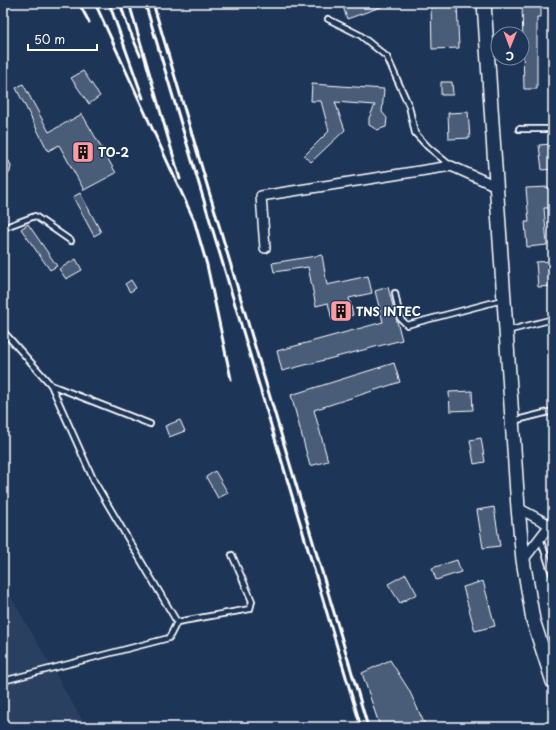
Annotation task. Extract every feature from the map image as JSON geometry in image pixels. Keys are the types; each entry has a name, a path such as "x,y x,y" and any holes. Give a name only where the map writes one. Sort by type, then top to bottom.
{"street":[{"path":"484,3 518,508 523,560 533,620 553,682"},
{"path":"265,248 262,196 451,166 496,186"},
{"path":"518,508 552,524 523,560"}],"lane":[{"path":"328,19 360,35 387,57 409,106 415,133 428,147 451,166"},
{"path":"519,129 553,129"},
{"path":"3,228 35,216 70,241"},
{"path":"395,292 400,318 407,325 504,300"},
{"path":"506,331 553,319"},
{"path":"3,331 51,385 94,481 177,622"},
{"path":"51,385 150,424"},
{"path":"512,421 553,411"},
{"path":"540,538 553,577"},
{"path":"177,622 250,609 252,601 232,555"},
{"path":"3,680 169,638 177,622"}],"shaded area":[{"path":"3,583 86,727 3,727"}],"building":[{"path":"342,3 388,3 389,4 347,19"},
{"path":"431,3 457,3 459,48 432,49"},
{"path":"522,3 541,3 541,17 537,17 537,89 524,89 523,66 530,66 530,26 523,26"},
{"path":"83,71 100,96 89,104 71,78"},
{"path":"441,82 452,82 453,95 441,95"},
{"name":"ТО-2","path":"23,84 49,132 82,114 116,173 84,190 59,145 48,151 16,88"},
{"path":"312,84 384,89 382,112 387,118 386,127 377,130 369,125 369,118 375,105 335,102 345,130 311,162 304,156 329,131 321,101 311,101"},
{"path":"468,112 470,138 449,139 448,113"},
{"path":"551,144 553,169 542,170 539,145"},
{"path":"3,157 9,161 11,166 10,172 3,180"},
{"path":"549,187 550,208 544,208 547,245 527,247 525,222 529,222 526,188"},
{"path":"80,193 101,232 94,236 73,197"},
{"path":"28,224 57,266 50,270 21,229"},
{"path":"322,255 327,285 368,276 372,293 349,298 353,315 332,320 328,303 316,306 308,267 274,272 272,263"},
{"path":"76,259 82,270 66,279 59,269"},
{"path":"553,261 553,286 538,287 536,262"},
{"path":"131,280 136,288 130,292 125,284"},
{"path":"388,287 402,340 282,371 277,351 383,322 375,291"},
{"path":"394,363 400,382 314,410 328,461 310,466 291,395"},
{"path":"472,391 473,410 450,411 449,392"},
{"path":"180,420 185,431 169,437 165,426"},
{"path":"481,438 485,462 474,464 470,440"},
{"path":"215,471 228,493 218,498 206,477"},
{"path":"494,507 500,546 483,548 477,510"},
{"path":"457,560 461,572 436,580 432,568"},
{"path":"406,574 417,594 400,603 388,584"},
{"path":"483,581 495,626 475,631 463,587"},
{"path":"390,660 409,690 426,727 380,727 362,673"}],"railway":[{"path":"79,3 89,22"},
{"path":"95,3 194,220 207,265 231,379"},
{"path":"109,3 143,98"},
{"path":"120,3 140,55"},
{"path":"129,3 180,179"},
{"path":"145,3 361,727"},
{"path":"153,3 368,727"}],"place":[{"name":"ТО-2","path":"83,152"},
{"name":"TNS INTEC","path":"341,311"}]}
